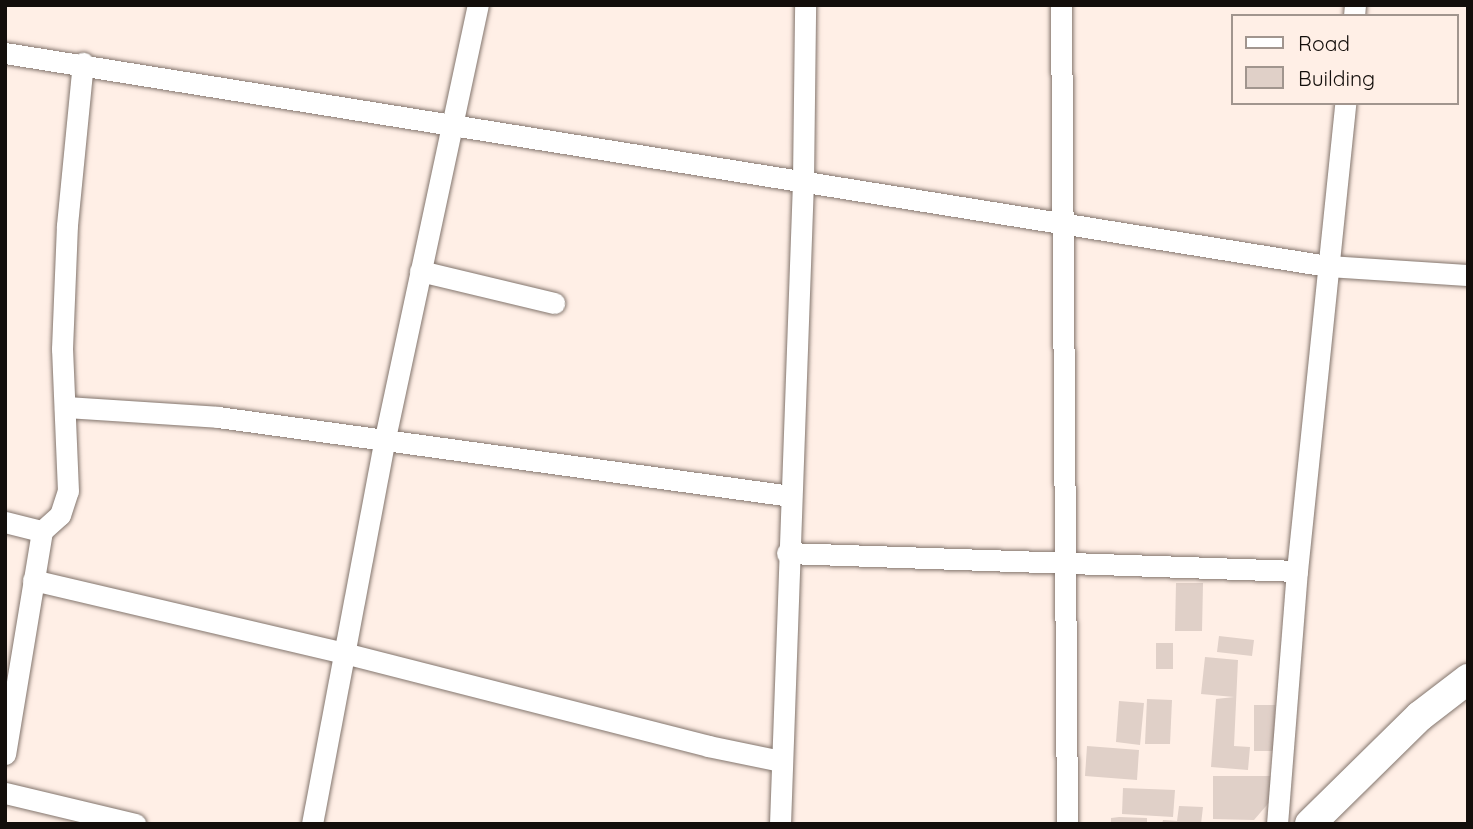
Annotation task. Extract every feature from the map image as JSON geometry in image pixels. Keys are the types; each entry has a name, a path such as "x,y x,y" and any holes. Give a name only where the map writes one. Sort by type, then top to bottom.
{"street":[{"path":"312,824 385,438 478,5"},
{"path":"780,824 787,553 803,180 805,5"},
{"path":"1061,5 1065,222 1064,565 1067,824"},
{"path":"5,53 83,63 1327,266 1468,275"},
{"path":"5,754 42,531 60,515 67,501 62,349 67,225 83,63"},
{"path":"1278,824 1297,571 1345,105"},
{"path":"420,271 554,303"},
{"path":"65,407 218,417 790,496"},
{"path":"5,522 42,531"},
{"path":"787,553 1064,565 1297,571"},
{"path":"33,580 344,653 694,743 780,761"},
{"path":"1310,824 1420,716 1468,678"},
{"path":"5,793 135,824"}],"building":[{"path":"1176,583 1203,583 1202,631 1175,631"},
{"path":"1219,636 1254,640 1252,656 1217,652"},
{"path":"1156,643 1173,643 1173,669 1156,669"},
{"path":"1205,657 1238,660 1234,746 1250,747 1248,770 1211,767 1216,699 1234,697 1201,694"},
{"path":"1147,699 1172,700 1170,744 1145,744"},
{"path":"1119,701 1144,703 1140,745 1116,742"},
{"path":"1254,705 1275,705 1274,751 1254,751"},
{"path":"1087,746 1139,750 1137,780 1085,776"},
{"path":"1213,776 1273,776 1272,799 1254,820 1213,819"},
{"path":"1123,788 1175,790 1173,817 1122,814"},
{"path":"1179,806 1203,807 1201,824 1162,824 1163,820 1177,821"},
{"path":"1111,818 1147,818 1147,824 1111,824"}]}
